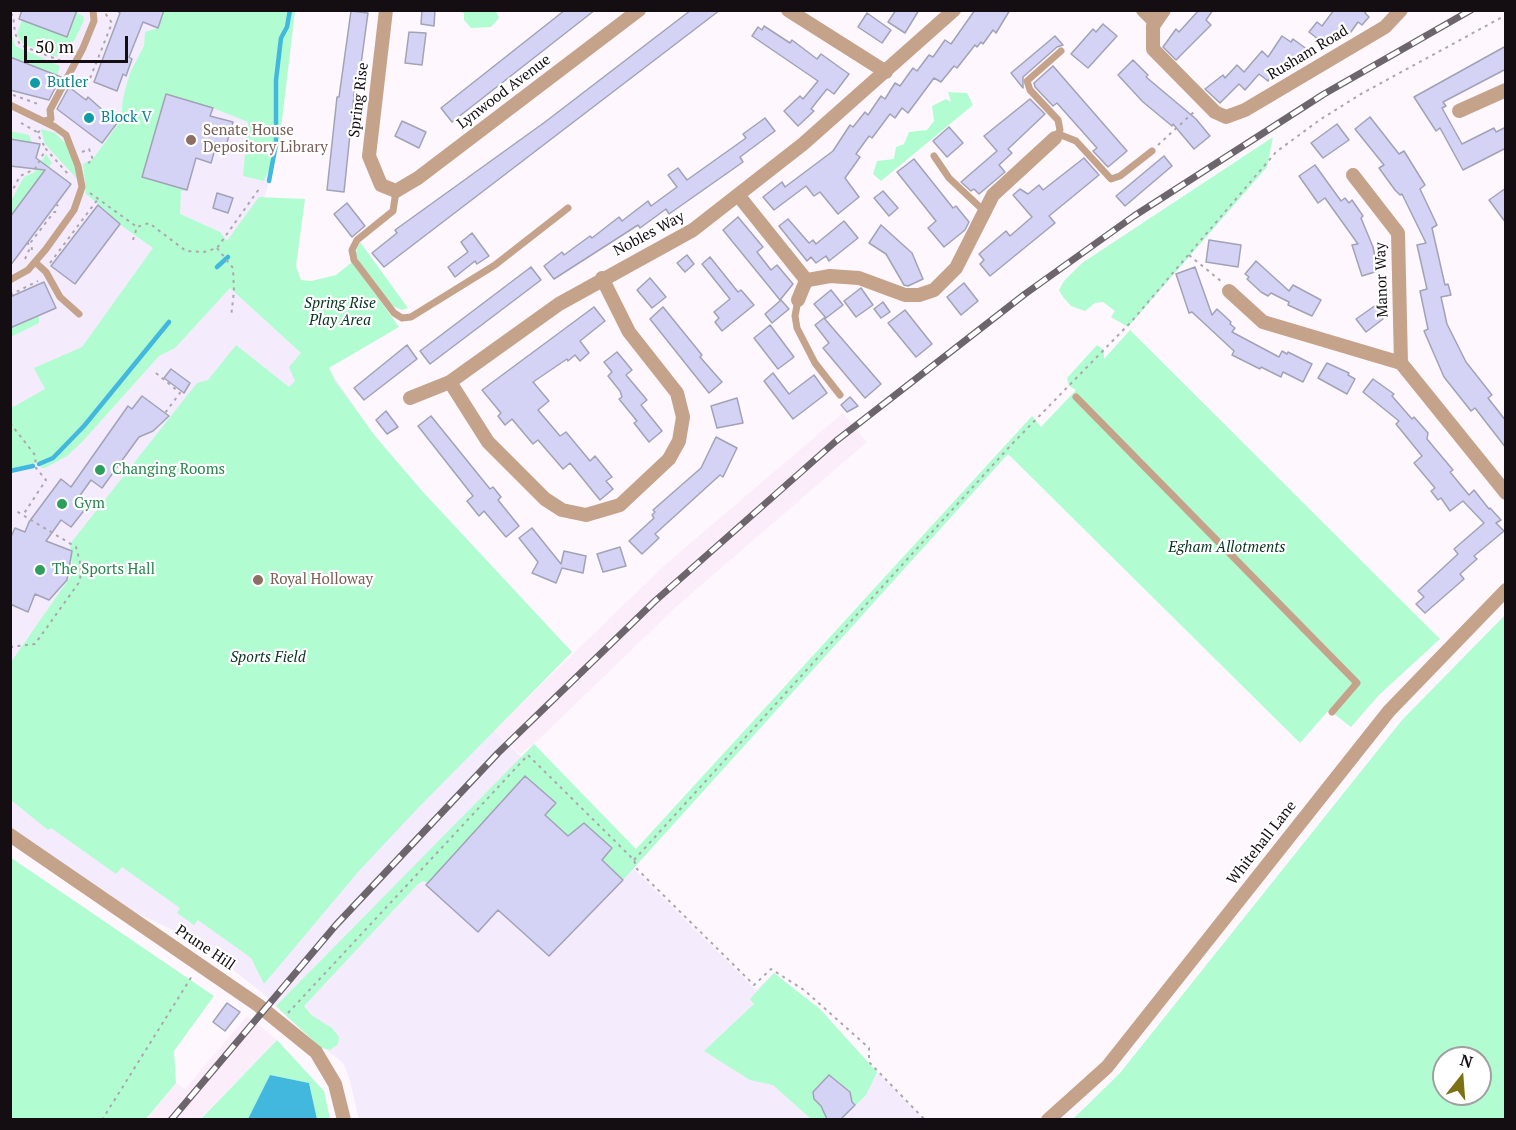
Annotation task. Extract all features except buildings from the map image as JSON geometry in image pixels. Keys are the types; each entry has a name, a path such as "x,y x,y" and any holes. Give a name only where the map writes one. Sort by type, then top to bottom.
{"street":[{"name":"Spring Rise","path":"386,10 369,156 377,179 391,190"},
{"name":"Lynwood Avenue","path":"391,190 418,178 639,10"},
{"path":"788,10 886,72"},
{"name":"Nobles Way","path":"410,398 450,382 559,304 602,278 693,230 803,144 954,10"},
{"path":"1143,10 1155,22"},
{"path":"1164,10 1155,22 1151,41 1156,55 1204,102"},
{"name":"Rusham Road","path":"1204,102 1226,117 1232,117 1385,27 1396,12"},
{"path":"1459,111 1506,90"},
{"path":"807,280 848,276 876,282 905,295 927,293 940,286 956,268 983,210 1007,179 1055,138"},
{"name":"Manor Way","path":"1353,175 1398,233 1401,363"},
{"path":"738,195 807,280"},
{"path":"450,382 488,442 545,499 562,510 586,515 620,505 669,459 679,441 683,417 677,393 629,332 602,278"},
{"path":"798,300 807,280"},
{"path":"1229,291 1263,322 1401,363 1506,493"},
{"name":"Whitehall Lane","path":"1048,1119 1107,1067 1389,711 1506,590"},
{"name":"Prune Hill","path":"10,835 200,964 280,1022 316,1052 336,1084 344,1119"}],"lane":[{"path":"44,121 51,119 50,110 74,66 94,21 93,10"},
{"path":"1055,138 1060,130 1058,120 1030,90 1027,81 1061,51"},
{"path":"10,105 61,130 69,141 81,176 82,187 72,212 35,262 28,270 10,280"},
{"path":"1055,138 1061,135 1076,141 1111,179 1120,176 1152,151"},
{"path":"934,156 949,178 983,210"},
{"path":"391,190 393,211 357,240 352,250 354,260 394,313 402,318 411,317 495,265 568,208"},
{"path":"35,262 45,270 60,297 79,314"},
{"path":"798,300 795,316 797,328 815,363 840,395"},
{"path":"1076,397 1357,683 1332,712"}],"path":[{"path":"64,81 89,81 112,23 104,10"},
{"path":"10,14 13,15 15,33 20,45 74,66"},
{"path":"634,860 1012,444 1131,322 1276,152 1291,139 1361,94 1506,15"},
{"path":"10,95 16,94 26,98"},
{"path":"1152,151 1204,102"},
{"path":"16,121 37,133 46,149 76,181"},
{"path":"37,133 47,128 44,121"},
{"path":"11,194 20,176 35,169 46,149"},
{"path":"82,187 137,226"},
{"path":"137,226 148,223 155,225 186,251 204,252 217,248 259,189"},
{"path":"45,270 99,199"},
{"path":"56,204 64,211"},
{"path":"23,261 32,250 31,242 54,212 64,211 66,208 72,212"},
{"path":"133,240 137,226"},
{"path":"25,255 29,250 28,242"},
{"path":"217,248 233,268 234,291 231,318"},
{"path":"1188,255 1223,283 1229,291"},
{"path":"10,295 49,278"},
{"path":"156,373 180,393 165,413"},
{"path":"10,423 34,455 36,468 46,480 23,515"},
{"path":"10,647 35,644 80,580 81,566 76,547 16,511"},
{"path":"280,1022 528,755 634,860 637,869 754,985 771,969 776,970 850,1029 869,1048 868,1062 925,1119"},
{"path":"102,1119 200,964"}],"shaded area":[{"name":"Royal Holloway","path":"10,11 295,11 279,145 265,196 231,256 329,369 375,436 423,492 572,652 494,730 756,990 774,973 820,1009 923,1119 359,1119 349,1077 343,1063 293,1023 261,992 196,941 126,908 11,828"},
{"path":"843,413 867,442 676,607 534,744 520,754 494,730 667,563"},
{"path":"247,1016 277,1040 200,1119 146,1120 176,1083 185,1089"}],"green space":[{"name":"Sports Field","path":"164,11 295,11 279,145 264,181 243,176 248,122 167,94 142,177 187,190 181,191 180,214 220,232 227,241 259,197 305,199 296,266 301,280 311,281 336,275 352,262 399,327 329,368 335,381 375,436 423,492 572,652 358,872 264,984 251,958 198,920 194,925 177,913 180,908 122,867 116,874 51,828 48,830 11,800 11,662 73,573 70,544 197,383 208,380 236,345 289,387 295,381 289,367 301,353 230,288 175,348 159,356 67,456 45,468 41,468 39,462 11,471 10,404 13,407 45,389 34,368 82,347 153,248 108,216 109,213 86,194 83,164 93,159 121,120 123,98 130,73 144,46 145,32 158,28"},
{"path":"459,11 496,11 499,18 491,27 471,28 464,20 464,13"},
{"path":"76,12 84,17 83,23 73,43 69,47 61,45 57,57 23,44 17,34 22,20"},
{"path":"10,29 15,46 60,66 57,76 11,57"},
{"path":"948,92 967,93 973,105 881,181 873,174 877,161 894,159 896,147 904,144 909,132 927,130 934,121 932,106 946,99 951,102"},
{"path":"41,129 55,133 69,147 81,183 45,144"},
{"path":"10,131 29,135 32,143 11,139"},
{"path":"1273,137 1267,167 1128,327 1111,317 1115,311 1103,302 1095,303 1085,311 1071,306 1063,297 1059,290 1064,281 1082,263"},
{"path":"46,154 52,163 11,217 11,201 24,177 35,172"},
{"path":"360,242 408,308 402,310 392,306 362,266 355,254"},
{"path":"39,316 39,323 11,337 11,328"},
{"name":"Egham Allotments","path":"1130,330 1440,639 1379,695 1351,727 1329,710 1300,743 1008,454 623,880 602,860 612,848 584,823 568,836 545,815 555,803 525,776 428,883 423,881 417,885 304,1006 311,1015 332,1028 339,1037 338,1044 330,1050 321,1048 276,1006 534,744 636,849 1032,416 1041,427 1076,390 1069,386 1067,378 1097,345 1104,350 1104,359"},
{"path":"1505,615 1505,1119 1073,1119 1120,1073 1402,720"},
{"path":"10,857 214,996 174,1051 176,1083 146,1119 11,1119"},
{"path":"774,973 820,1009 877,1072 866,1095 842,1119 811,1119 773,1085 750,1080 704,1051 754,1004 750,999"},
{"path":"277,1040 324,1091 330,1119 317,1119 309,1083 270,1075 248,1119 200,1120"}],"water":[{"path":"270,1075 309,1083 317,1119 248,1119"}],"waterway":[{"path":"269,181 276,144 276,80 281,38 287,27 290,10"},
{"path":"217,267 228,257"},
{"path":"39,464 53,458 84,426 169,322"},
{"path":"10,471 33,466"}],"railway":[{"path":"171,1120 336,925 498,753 655,601 836,441 1025,294 1134,216 1324,94 1471,10"}],"place":[{"name":"Butler","path":"35,83"},
{"name":"Block V","path":"89,118"},
{"name":"Senate House Depository Library","path":"191,140"},
{"name":"Changing Rooms","path":"100,470"},
{"name":"Gym","path":"62,504"},
{"name":"The Sports Hall","path":"40,570"},
{"name":"Royal Holloway","path":"258,580"}],"park label":[{"name":"Spring Rise Play Area","path":"340,312"}]}
